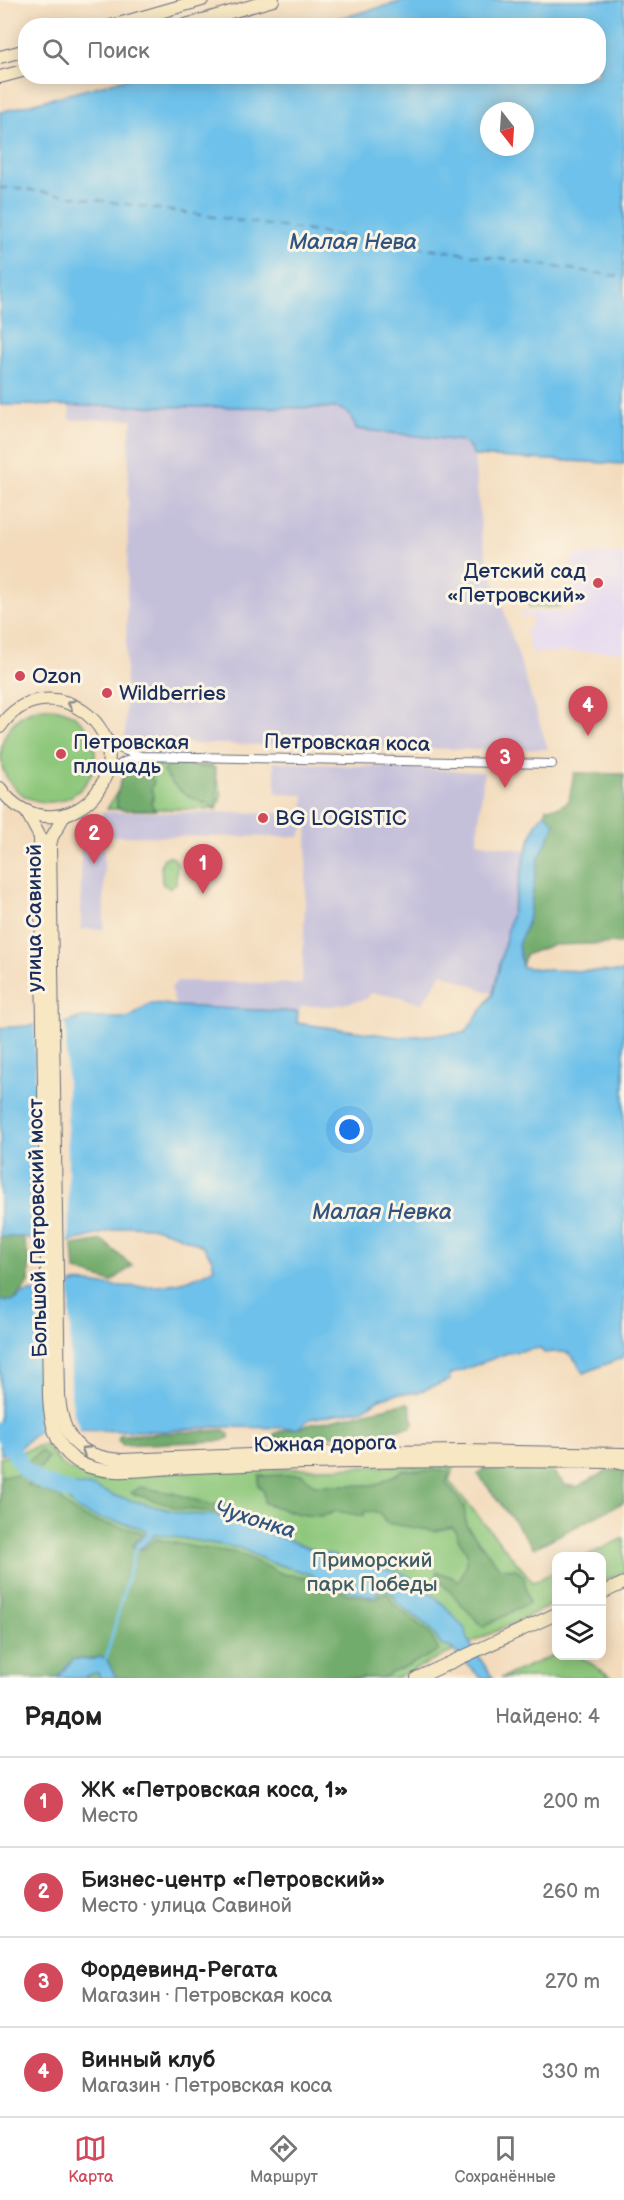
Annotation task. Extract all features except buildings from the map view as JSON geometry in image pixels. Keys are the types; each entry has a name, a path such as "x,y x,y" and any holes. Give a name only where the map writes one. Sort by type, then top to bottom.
{"street":[{"path":"139,18 202,0"},
{"path":"210,18 273,0"},
{"path":"0,57 18,52"},
{"path":"0,77 18,72"},
{"path":"0,727 20,707 37,701 55,700 80,708 94,719 103,734 108,754 105,775 98,791 90,800 64,814 45,816 26,811 13,803 0,788"},
{"name":"Петровская коса","path":"103,734 121,749 141,756 552,764"},
{"name":"Петровская коса","path":"105,775 124,762 141,756"},
{"name":"улица Савиной","path":"26,811 40,837 49,1024"},
{"name":"улица Савиной","path":"49,1024 50,845 51,837 64,814"},
{"name":"Большой Петровский мост","path":"49,1024 59,1430"},
{"name":"Южная дорога","path":"59,1430 56,1438 70,1456 91,1468 105,1470 304,1463 621,1460"},
{"path":"606,1591 624,1583"},
{"path":"417,1678 552,1616"}],"shaded area":[{"path":"69,406 337,408 345,410 352,416 356,429 462,441 470,448 474,456 482,537 488,561 548,749 125,742 129,437 133,419 70,420"},
{"name":"Детский сад «Петровский»","path":"624,553 624,651 532,653 525,629 533,626 530,615 523,618 520,612 573,612 572,555"},
{"path":"274,762 484,772 477,842 526,851 493,994 442,973 422,1004 397,996 371,993 367,999 333,1006 302,1006 298,1012 175,1006 171,988 177,981 302,984 308,818 299,837 104,836 104,929 81,929 81,826 102,825 102,812 304,813 304,795 276,794"}],"green space":[{"path":"559,592 559,607 529,608 528,593"},
{"path":"48,708 66,712 81,722 91,737 95,755 91,773 81,788 66,798 48,802 30,798 15,788 5,773 1,755 5,737 15,722 30,712"},
{"path":"138,760 152,762 156,767 151,789 154,796 151,803 155,810 117,808 117,795 124,774"},
{"path":"143,764 212,765 222,795 217,809 107,809 127,776"},
{"path":"172,764 215,768 217,809 193,799 174,785 163,771"},
{"path":"574,773 624,774 624,943 552,945 525,955 522,967 518,945 528,921 538,860 555,824 545,813 547,808 559,807 569,801"},
{"path":"169,856 174,858 177,864 176,883 169,888 162,883 161,864 164,858"},
{"path":"0,1237 23,1237 29,1259 29,1283 14,1301 0,1300"},
{"path":"102,1240 132,1266 111,1282 75,1270 73,1245"},
{"path":"406,1403 410,1406 413,1422 411,1427 334,1436 278,1439 274,1437 274,1434 282,1431"},
{"path":"224,1430 229,1434 229,1438 221,1441 123,1445 118,1440 120,1435"},
{"name":"Приморский парк Победы","path":"45,1444 62,1464 86,1474 438,1465 454,1467 449,1481 533,1582 552,1573 552,1605 396,1678 0,1678 0,1458"},
{"path":"41,1451 48,1457 28,1485 60,1497 67,1506 86,1518 143,1533 133,1545 134,1548 143,1549 156,1539 238,1553 283,1574 306,1577 348,1594 375,1599 380,1594 386,1593 393,1604 429,1632 439,1651 381,1678 116,1678 106,1658 98,1657 74,1659 57,1678 0,1678 0,1476 17,1475 26,1463"},
{"path":"483,1469 552,1470 565,1485 577,1487 608,1470 624,1470 624,1502 534,1548 478,1474"},
{"path":"403,1470 450,1471 446,1483 464,1506 466,1525 500,1568 516,1569 524,1577 529,1603 483,1627 436,1577 437,1572 452,1577 458,1582 466,1565 466,1551 452,1527 435,1531 386,1523 379,1513 365,1511 363,1516 336,1511 319,1516 291,1512 264,1503 264,1492 258,1485 259,1476 302,1474 314,1485 377,1485"},
{"path":"140,1487 177,1494 212,1505 221,1504 231,1507 231,1510 225,1513 181,1509 131,1493"},
{"path":"624,1538 624,1572 606,1580 606,1552 594,1552"},
{"path":"552,1656 552,1660 586,1660 613,1678 501,1678"}],"water":[{"name":"Малая Нева","path":"407,0 624,0 624,464 474,456 470,448 462,441 356,429 350,415 337,408 0,405 0,112 106,84 606,84 606,18 341,18"},
{"name":"Малая Невка","path":"545,813 555,824 538,860 528,921 518,945 522,967 624,972 624,1357 584,1373 572,1356 565,1352 544,1353 540,1348 508,1353 449,1375 450,1380 416,1393 396,1394 382,1398 363,1409 310,1419 298,1428 217,1427 163,1431 40,1430 19,1448 0,1455 0,1300 14,1301 30,1292 53,1294 71,1284 78,1283 135,1287 176,1283 189,1280 214,1268 212,1259 203,1246 151,1227 129,1226 59,1245 23,1237 0,1237 0,1028 66,1023 79,1018 127,1018 148,1005 159,1004 298,1012 297,1023 398,1037 465,1033 493,994 526,851 536,825"},
{"path":"75,1485 94,1487 115,1496 184,1514 229,1516 308,1548 404,1574 418,1582 444,1605 465,1629 467,1639 493,1678 481,1678 451,1648 441,1645 430,1628 396,1602 395,1596 387,1590 381,1589 373,1597 349,1591 307,1573 269,1562 240,1548 156,1534 142,1547 136,1548 135,1545 146,1534 145,1530 80,1511 65,1495 66,1491"},
{"path":"106,1658 116,1678 100,1678 98,1673 83,1678 57,1678 74,1659 90,1660"}],"pier":[{"path":"66,1023 69,1245 59,1248 37,1243 35,1025"},
{"path":"70,1282 71,1395 74,1414 80,1430 40,1430 38,1289 52,1291"}],"waterway":[{"name":"Чухонка","path":"0,1430 24,1469 36,1478"},
{"name":"Чухонка","path":"44,1483 85,1497"},
{"path":"106,1658 135,1551 139,1545"}],"ferry route":[{"path":"0,188 16,188 624,277"}],"place":[{"name":"Детский сад «Петровский»","path":"598,583"},
{"name":"Ozon","path":"20,676"},
{"name":"Wildberries","path":"107,693"},
{"name":"Винный клуб","path":"588,736"},
{"name":"Петровская площадь","path":"61,754"},
{"name":"Фордевинд-Регата","path":"505,788"},
{"name":"BG LOGISTIC","path":"263,818"},
{"name":"Бизнес-центр «Петровский»","path":"94,864"},
{"name":"ЖК «Петровская коса, 1»","path":"203,894"}]}
